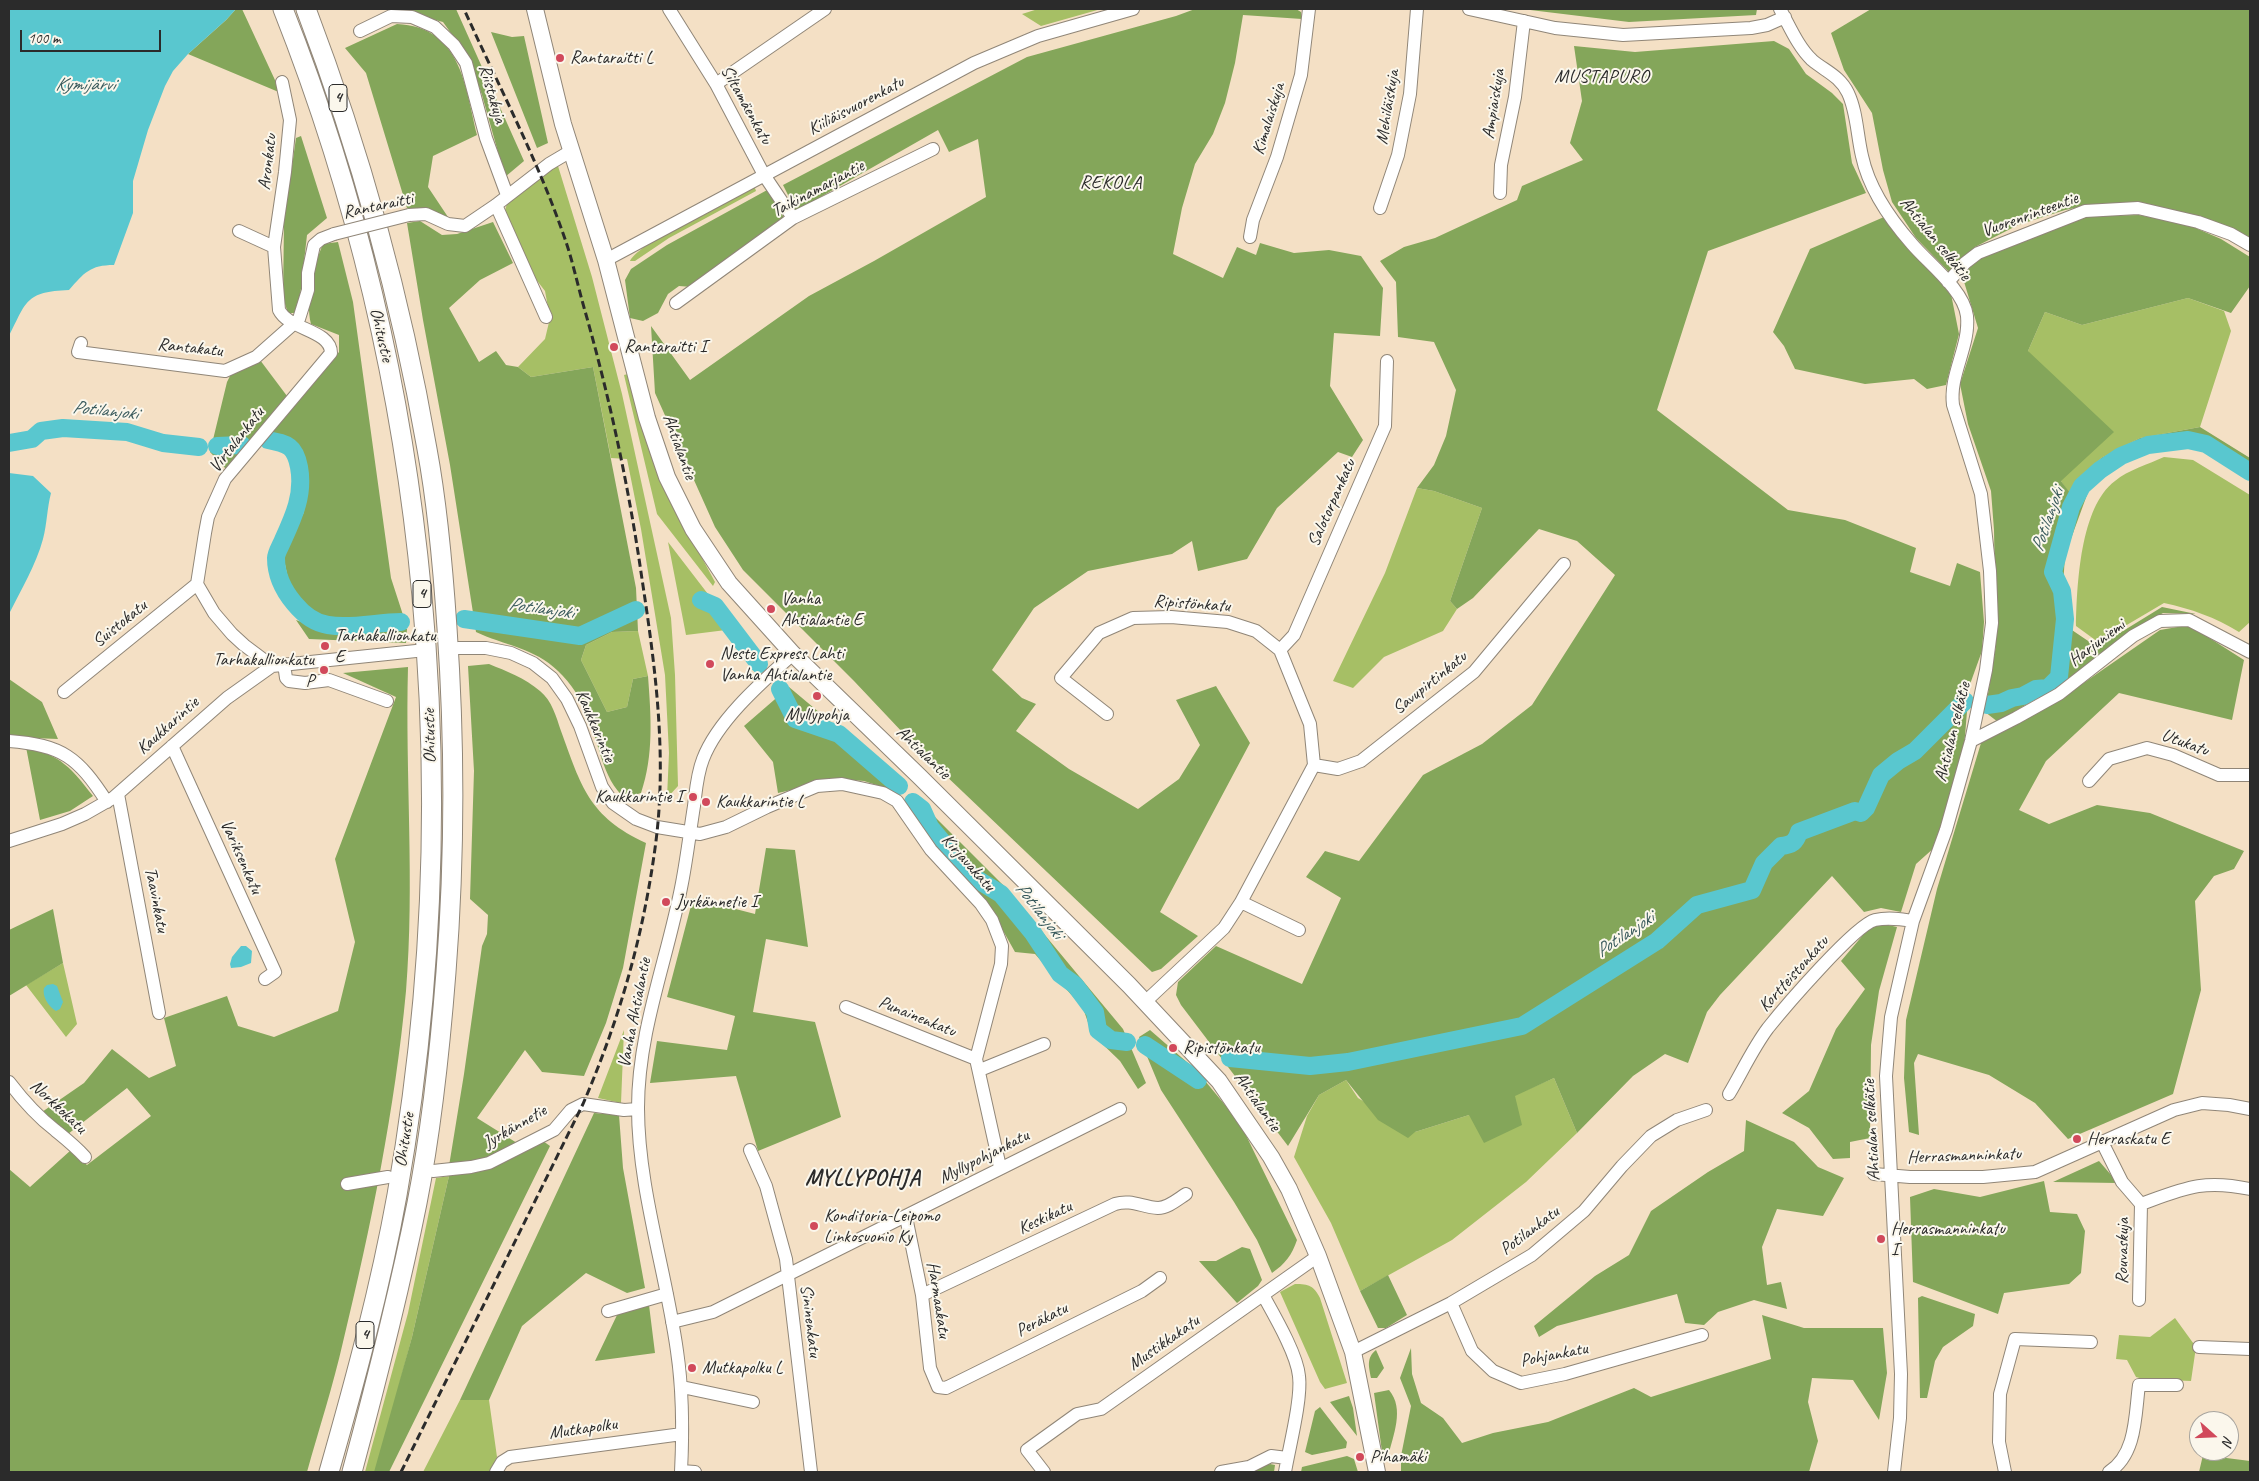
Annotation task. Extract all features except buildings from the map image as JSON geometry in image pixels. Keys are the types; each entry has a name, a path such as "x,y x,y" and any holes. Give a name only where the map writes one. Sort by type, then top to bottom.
{"highway":[{"name":"Ohitustie","path":"283,9 322,117 346,193 384,339 404,453 418,564 429,683 430,910 420,1030 396,1196 380,1277 329,1472"},
{"name":"Ohitustie","path":"306,9 332,79 366,188 405,335 428,452 443,574 451,689 454,782 451,909 442,1026 429,1124 417,1200 352,1472"}],"main road":[{"name":"Ahtialantie","path":"535,9 543,48 571,152 606,260 647,418 667,477 693,529 729,583 793,654 920,777 1145,1002 1219,1081 1250,1124 1289,1189 1318,1256 1353,1352 1377,1472"}],"street":[{"name":"Siltamäenkatu","path":"669,9 716,84 764,175 793,218"},
{"path":"716,84 825,9"},
{"name":"Kiiliäisvuorenkatu","path":"606,260 1005,48 1133,9"},
{"name":"Kimalaiskuja","path":"1250,237 1252,220 1277,157 1301,75 1309,9"},
{"name":"Mehiläiskuja","path":"1380,208 1398,156 1408,103 1417,9"},
{"path":"1469,9 1566,30 1623,35 1751,28 1767,25 1782,13"},
{"name":"Riistakuja","path":"360,30 390,12 412,17 435,27 458,51 466,64 486,138 507,195"},
{"name":"Ahtialan selkätie","path":"1782,13 1805,52 1841,81 1848,92 1854,108 1862,158 1871,184 1907,238 1960,297 1967,315 1966,336 1952,393 1953,405 1980,494 1990,570 1992,623 1986,670 1971,741 1946,830 1913,921 1890,1027 1886,1076 1902,1374 1900,1418 1894,1472"},
{"name":"Ampiaiskuja","path":"1500,193 1501,165 1514,97 1524,21"},
{"name":"Aronkatu","path":"282,82 290,120 285,172 274,247 279,310 294,325 316,334 327,342"},
{"name":"Taikinamarjantie","path":"676,303 793,218 933,149"},
{"name":"Rantaraitti","path":"294,325 304,308 308,290 310,254 314,245 321,239 409,215 426,214 448,224 464,226 496,205 549,164 571,152"},
{"path":"496,205 546,316"},
{"name":"Vuorenrinteentie","path":"1948,282 1965,263 1978,253 2085,212 2138,208 2198,222 2231,234 2250,245"},
{"path":"239,232 274,247"},
{"name":"Rantakatu","path":"81,343 78,352 225,371 256,357 294,325"},
{"name":"Virtalankatu","path":"198,584 208,516 225,479 331,352 331,346 327,342"},
{"name":"Salotorpankatu","path":"1280,650 1294,635 1385,426 1387,361"},
{"name":"Savupirtinkatu","path":"1314,765 1338,770 1361,760 1474,672 1564,564"},
{"path":"198,584 214,613 232,634 244,645 278,665 289,681 305,683 329,680 387,701"},
{"name":"Suistokatu","path":"64,692 198,584"},
{"name":"Ripistönkatu","path":"1107,714 1061,678 1099,633 1133,618 1171,617 1228,622 1256,630 1280,650 1310,724 1314,765"},
{"name":"Harjuniemi","path":"1971,741 2059,694 2133,636 2160,621 2189,620 2250,652"},
{"name":"Kaukkarintie","path":"458,648 486,648 511,653 532,663 552,678 568,699 602,787 613,803 636,819 657,827 690,832"},
{"path":"278,665 416,652"},
{"name":"Vanha Ahtialantie","path":"681,1471 682,1386 644,1171 638,1109 642,1052 682,884 698,780 703,760 713,739 748,698 793,654"},
{"name":"Kaukkarintie","path":"9,841 62,824 106,802 118,794 227,698 278,665"},
{"path":"9,741 44,746 61,751 83,769 106,802"},
{"name":"Variksenkatu","path":"172,746 275,972 265,979"},
{"name":"Utukatu","path":"2089,781 2109,759 2147,748 2173,755 2219,775 2250,775"},
{"path":"1145,1002 1224,928 1241,902 1314,765"},
{"name":"Kirjavakatu","path":"690,832 700,834 726,827 766,807 817,786 842,784 883,793 897,801 930,850 982,904 998,933 1002,946 1001,964 978,1064 1000,1167"},
{"name":"Taavinkatu","path":"118,794 159,1014"},
{"path":"1241,902 1300,930"},
{"name":"Kortteistonkatu","path":"1729,1094 1768,1029 1816,973 1858,930 1874,920 1902,919 1913,921"},
{"name":"Punainenkatu","path":"846,1007 978,1064"},
{"path":"978,1064 1044,1044"},
{"name":"Norkkokatu","path":"9,1082 18,1094 56,1131 73,1142 84,1157"},
{"path":"9,1104 18,1094"},
{"name":"Herrasmanninkatu","path":"1874,1174 1983,1177 2035,1172 2174,1110 2202,1103 2250,1109"},
{"name":"Jyrkännetie","path":"433,1171 490,1163 554,1130 571,1110 583,1104 624,1110 638,1109"},
{"name":"Myllypohjankatu","path":"672,1322 713,1312 786,1274 906,1217 1000,1167 1120,1109"},
{"name":"Potilankatu","path":"1353,1352 1450,1303 1532,1255 1584,1211 1622,1166 1652,1136 1677,1120 1706,1110"},
{"path":"2102,1142 2122,1182 2142,1204 2191,1185 2228,1184 2250,1189"},
{"name":"Sininenkatu","path":"750,1150 766,1186 786,1259 786,1274 811,1472"},
{"path":"347,1184 388,1177"},
{"name":"Keskikatu","path":"922,1295 1114,1204 1124,1201 1159,1208 1169,1205 1186,1194"},
{"name":"Rouvaskuja","path":"2139,1300 2142,1204"},
{"name":"Harmaakatu","path":"906,1217 922,1295 930,1368 938,1387"},
{"name":"Mustikkakatu","path":"1044,1472 1027,1450 1077,1414 1101,1410 1318,1256"},
{"name":"Peräkatu","path":"938,1387 946,1388 1142,1291 1160,1278"},
{"path":"608,1310 667,1294"},
{"path":"1263,1295 1296,1362 1299,1376 1299,1391 1285,1472"},
{"name":"Pohjankatu","path":"1450,1303 1472,1352 1493,1371 1521,1383 1565,1374 1702,1335"},
{"path":"2005,1472 1999,1442 2000,1394 2015,1339 2091,1342"},
{"path":"2199,1346 2250,1349"},
{"path":"2109,1472 2115,1468 2132,1439 2139,1385 2177,1385"},
{"path":"682,1386 753,1402"},
{"name":"Mutkapolku","path":"496,1472 502,1462 510,1457 682,1434"},
{"path":"1221,1472 1249,1467 1271,1456 1287,1458"},
{"path":"681,1471 694,1472"}],"green space":[{"path":"236,9 242,9 281,93 188,54"},
{"path":"394,9 456,9 524,161 505,177 482,95 468,57 443,22"},
{"path":"1038,9 1101,9 1041,26 1022,14"},
{"path":"1195,9 1296,9 1301,12 1302,19 1243,15 1235,63 1225,103 1213,134 1195,164 1182,208 1173,254 1223,278 1237,247 1256,255 1260,243 1294,253 1329,250 1361,256 1383,288 1380,336 1334,333 1330,386 1363,440 1352,457 1338,452 1277,508 1247,559 1198,571 1192,541 1172,554 1088,571 1034,608 992,670 1022,698 1036,704 1016,731 1069,769 1138,809 1179,779 1200,745 1176,700 1216,686 1250,743 1160,912 1198,936 1161,969 1152,972 921,752 854,681 743,570 715,527 655,393 651,326 690,380 809,296 986,197 978,139 949,152 938,130 796,211 783,185 1027,57 1176,16"},
{"path":"1522,9 1757,9 1756,15 1629,22"},
{"path":"1871,9 2250,9 2250,248 2196,219 2089,205 2065,210 2018,225 1975,247 1951,274 1916,238 1892,202 1883,170 1872,113 1844,70 1831,33"},
{"path":"397,24 418,28 435,36 447,47 456,62 468,97 477,135 433,156 428,187 448,217 429,210 407,208 366,73 345,48"},
{"path":"491,32 512,37 524,36 548,143 537,148"},
{"path":"1774,41 1789,49 1806,74 1832,93 1843,104 1852,163 1866,193 1708,251 1657,410 1788,510 1845,520 1916,548 1910,572 1950,586 1957,563 1980,572 1984,622 1982,651 1969,687 1964,748 1935,847 1916,864 1901,912 1881,908 1864,912 1832,876 1720,995 1707,1012 1688,1063 1665,1054 1633,1076 1577,1133 1554,1078 1515,1096 1522,1125 1484,1143 1469,1115 1415,1132 1408,1138 1378,1120 1346,1080 1319,1095 1288,1146 1181,1005 1176,995 1178,982 1216,946 1302,984 1341,898 1306,877 1325,851 1359,861 1423,775 1482,744 1532,705 1615,575 1577,541 1539,529 1473,598 1457,609 1450,601 1482,508 1434,491 1417,488 1434,465 1446,436 1456,390 1434,342 1398,337 1396,282 1380,261 1404,247 1435,238 1517,200 1522,186 1583,160 1570,143 1582,101 1574,46 1635,52"},
{"path":"301,136 327,218 307,235 299,306 296,313 288,313 283,298 284,222 296,138"},
{"path":"554,166 558,166 592,277 622,394 671,618 675,675 678,786 667,798 669,753 665,675 641,529 627,459 611,458 593,367 531,377 518,367 545,339 550,318 545,291 535,278 503,216 507,204"},
{"path":"754,185 756,191 669,238 635,261 630,261 637,253 667,232"},
{"path":"769,189 783,216 783,220 692,287 679,286 668,294 658,313 643,321 630,318 625,280 631,269 667,245"},
{"path":"2139,215 2191,226 2221,239 2250,257 2250,286 2231,313 2188,298 2082,325 2045,312 2028,351 2114,432 2061,481 2070,493 2101,458 2140,438 2200,427 2250,458 2250,469 2207,443 2160,442 2095,473 2065,555 2063,587 2066,626 2097,647 2162,607 2196,614 2163,613 2130,632 2096,661 1998,722 1985,712 1996,645 1994,530 1991,491 1968,424 1960,384 1978,328 1962,275 1978,258 2087,216"},
{"path":"1884,217 1951,294 1959,334 1946,385 1927,389 1914,379 1865,384 1795,369 1784,346 1773,332 1810,249"},
{"path":"420,221 442,235 457,234 493,222 513,263 480,280 449,308 479,362 496,351 506,365 518,367 531,377 593,367 636,588 638,631 612,632 586,645 581,660 607,712 627,707 633,679 648,676 651,721 650,750 641,793 625,798 617,790 606,770 582,703 558,671 549,663 529,652 476,632 450,465 407,223"},
{"path":"338,242 353,302 391,578 403,615 325,619 307,610 290,588 283,555 304,512 306,480 296,442 267,436 339,352 339,335 311,324 309,314 313,273 323,244"},
{"path":"2188,298 2224,311 2231,331 2200,427 2140,438 2101,458 2069,493 2061,481 2028,351 2045,312 2082,325"},
{"path":"260,360 287,396 226,469 210,452 227,382 232,372"},
{"path":"628,374 667,493 715,582 713,586 657,514 624,375"},
{"path":"2164,457 2193,460 2250,495 2250,622 2239,632 2203,614 2164,603 2098,642 2076,626 2083,548 2094,509 2103,493 2120,477"},
{"path":"1417,488 1434,491 1482,508 1450,601 1457,609 1443,631 1384,657 1353,688 1333,681 1385,573"},
{"path":"668,542 711,598 726,630 686,635"},
{"path":"296,620 333,633 407,629 406,643 309,639"},
{"path":"2189,625 2244,660 2232,720 2119,693 2046,761 2019,810 2049,824 2097,805 2150,813 2244,851 2234,869 2214,876 2195,901 2201,990 2173,1094 2068,1139 2035,1103 1989,1075 1918,1054 1914,1063 1919,1135 1909,1132 1904,1078 1906,1020 1937,889 1981,743 2062,698 2160,630"},
{"path":"638,631 648,676 633,679 627,707 607,712 581,660 586,645 612,632"},
{"path":"489,664 509,672 534,686 548,699 575,768 590,798 599,811 611,822 646,843 623,968 606,1023 584,1076 542,1072 525,1050 477,1118 517,1143 486,1159 449,1166 482,946 487,934 488,915 470,899 474,771 468,666"},
{"path":"408,667 410,910 409,950 401,1035 389,1124 363,1255 335,1375 307,1472 9,1472 9,1169 30,1187 71,1150 87,1165 151,1116 127,1088 68,1134 42,1112 84,1083 112,1049 149,1078 176,1066 164,1018 227,996 238,1026 274,1037 338,1011 355,942 335,859 396,697 343,673"},
{"path":"9,679 42,702 58,739 9,737"},
{"path":"789,687 901,781 895,791 864,781 840,779 778,793 773,762 744,726"},
{"path":"26,747 49,755 65,764 93,796 70,811 40,820"},
{"path":"913,795 1005,887 1123,1029 1146,1083 1138,1089 1120,1061 1092,1034 1083,1008 1035,954 1015,952 987,902 930,839 905,804"},
{"path":"766,848 795,850 808,947 766,939 753,1012 815,1022 841,1117 758,1151 736,1076 650,1083 657,1041 727,1050 735,1016 667,997 693,898 755,914"},
{"path":"53,909 63,963 9,996 9,930"},
{"path":"1884,924 1897,927 1879,991 1871,1045 1870,1138 1850,1142 1850,1158 1833,1159 1809,1128 1782,1113 1809,1091 1836,1029 1865,989 1841,961 1869,928"},
{"path":"63,963 77,1024 66,1037 26,985"},
{"path":"624,1030 621,1103 598,1098"},
{"path":"1150,1030 1196,1070 1240,1123 1297,1240 1288,1259 1272,1273 1257,1240 1234,1202 1161,1090 1139,1037"},
{"path":"1554,1078 1577,1133 1526,1182 1452,1240 1360,1291 1331,1223 1294,1157 1307,1116 1319,1095 1346,1080 1358,1098 1415,1132 1469,1115"},
{"path":"594,1113 619,1115 623,1168 645,1288 627,1293 586,1273 522,1326 489,1400 460,1400"},
{"path":"1746,1120 1794,1142 1818,1167 1844,1178 1823,1216 1777,1209 1762,1247 1767,1285 1781,1282 1787,1309 1754,1300 1718,1312 1704,1325 1685,1323 1677,1294 1557,1326 1539,1337 1534,1326 1595,1276 1629,1255 1651,1211 1708,1172 1744,1151"},
{"path":"543,1141 550,1146 389,1472 374,1472 412,1337 449,1176 467,1173"},
{"path":"2099,1161 2118,1183 2053,1182"},
{"path":"449,1176 412,1337 376,1472 365,1472 408,1313 436,1178"},
{"path":"2044,1181 2050,1212 2077,1214 2085,1231 2081,1273 2069,1284 2004,1293 1998,1314 1913,1282 1910,1197 1934,1189 1980,1197"},
{"path":"1242,1247 1250,1249 1262,1280 1258,1286 1237,1303 1199,1261 1216,1261"},
{"path":"1388,1275 1407,1315 1386,1328 1378,1328 1360,1291"},
{"path":"1295,1284 1310,1286 1320,1298 1347,1383 1325,1389 1320,1382 1280,1292"},
{"path":"1922,1296 1975,1314 1973,1326 1943,1347 1935,1361 1927,1398 1920,1398 1918,1298"},
{"path":"649,1305 655,1353 595,1361 618,1313"},
{"path":"1762,1315 1804,1328 1883,1328 1887,1373 1879,1420 1853,1380 1812,1378 1808,1402 1818,1441 1809,1472 1401,1472 1401,1456 1411,1406 1400,1378 1411,1348 1412,1374 1421,1403 1443,1418 1462,1443 1493,1433 1548,1422 1634,1388 1651,1397 1771,1359"},
{"path":"2175,1318 2196,1347 2191,1381 2136,1377 2127,1360 2116,1359 2119,1335 2150,1337"},
{"path":"1376,1350 1384,1368 1377,1378 1371,1378 1369,1359"},
{"path":"1389,1390 1394,1397 1397,1414 1395,1431 1388,1457 1383,1459 1374,1393"},
{"path":"1349,1396 1353,1408 1357,1436 1330,1402"},
{"path":"460,1400 489,1400 497,1457 490,1472 423,1472"},
{"path":"1320,1407 1347,1442 1346,1448 1312,1455 1305,1452 1315,1411"},
{"path":"1347,1456 1354,1459 1358,1472 1301,1472 1302,1467"},
{"path":"2202,1461 2250,1461 2250,1472 2199,1472"},
{"path":"1270,1464 1275,1465 1274,1472 1246,1472"}],"water":[{"name":"Kymijärvi","path":"9,9 236,9 188,54 173,71 165,86 148,130 133,181 133,213 114,265 93,268 69,290 35,296 24,307 9,336"},
{"path":"9,473 33,476 51,493 40,549 9,614"},
{"path":"241,946 246,946 252,951 251,963 231,968 232,957"},
{"path":"53,984 57,986 63,1002 60,1009 56,1011 48,1004 44,994 44,988 47,985"}],"waterway":[{"name":"Potilanjoki","path":"9,443 32,439 41,431 63,428 127,432 163,443 199,447"},
{"name":"Potilanjoki","path":"268,440 290,447 295,454 299,467 300,486 297,505 276,558 279,577 290,598 305,614 323,624 346,626 401,622"},
{"name":"Potilanjoki","path":"1987,705 2023,696 2036,689 2048,688 2059,677 2065,619 2062,591 2053,572 2071,507 2082,486 2100,470 2121,456 2148,445 2188,440 2206,444 2250,472"},
{"name":"Potilanjoki","path":"217,446 242,445"},
{"name":"Potilanjoki","path":"701,600 715,606 759,664"},
{"name":"Potilanjoki","path":"464,619 580,636 636,610"},
{"name":"Potilanjoki","path":"780,689 795,719 839,734 899,786"},
{"name":"Potilanjoki","path":"1230,1058 1310,1066 1348,1062 1522,1026 1657,941 1697,905 1752,890 1764,863 1781,846 1793,842 1799,832 1855,811 1861,813 1866,808 1881,775 1898,761 1915,751 1965,701"},
{"name":"Potilanjoki","path":"913,802 922,809 930,827 970,875 1001,894 1033,933 1060,974 1075,985 1095,1012 1098,1030 1111,1040 1127,1042"},
{"name":"Potilanjoki","path":"1145,1045 1198,1080"}],"railway":[{"path":"401,1472 583,1104 596,1072 629,975 645,909 656,841 659,808 660,742 651,644 631,511 603,377 571,257 543,180 464,9"}],"place":[{"name":"Rantaraitti L","path":"560,58"},
{"name":"Rantaraitti I","path":"614,347"},
{"name":"Vanha Ahtialantie E","path":"771,609"},
{"name":"Tarhakallionkatu E","path":"325,646"},
{"name":"Neste Express Lahti Vanha Ahtialantie","path":"710,664"},
{"name":"Tarhakallionkatu P","path":"324,670"},
{"name":"Myllypohja","path":"817,696"},
{"name":"Kaukkarintie I","path":"693,797"},
{"name":"Kaukkarintie L","path":"706,802"},
{"name":"Jyrkännetie I","path":"666,902"},
{"name":"Ripistönkatu","path":"1173,1048"},
{"name":"Herraskatu E","path":"2077,1139"},
{"name":"Konditoria-Leipomo Linkosuonio Ky","path":"814,1226"},
{"name":"Herrasmanninkatu I","path":"1881,1239"},
{"name":"Mutkapolku L","path":"692,1368"},
{"name":"Pihamäki","path":"1360,1457"}],"district":[{"name":"MUSTAPURO","path":"1602,77"},
{"name":"REKOLA","path":"1111,183"},
{"name":"MYLLYPOHJA","path":"863,1179"}]}
